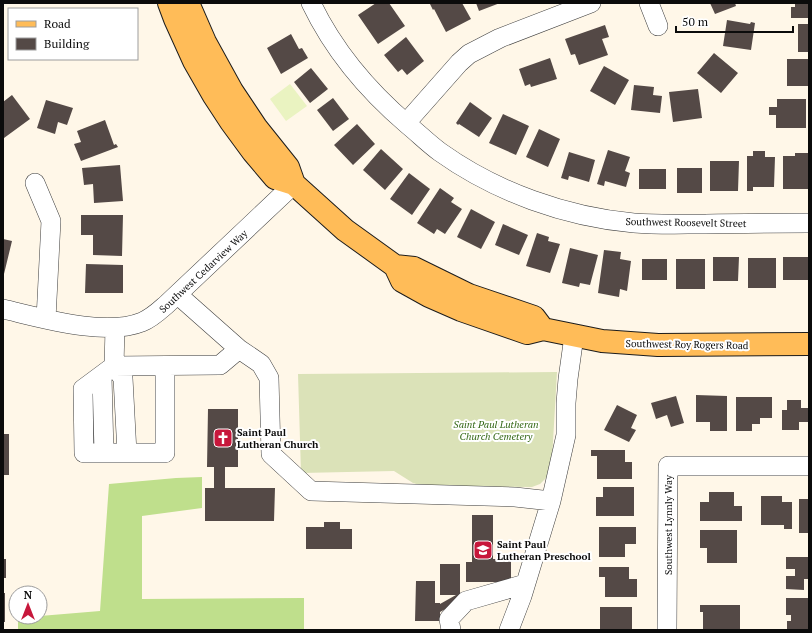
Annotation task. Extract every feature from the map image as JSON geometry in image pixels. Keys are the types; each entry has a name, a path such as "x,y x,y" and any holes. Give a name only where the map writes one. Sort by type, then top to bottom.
{"main road":[{"name":"Southwest Roy Rogers Road","path":"170,3 175,19 194,60 231,122 253,152 275,178 294,184 344,230 395,266 402,281 429,296 461,310 527,333 543,329 602,341 658,345 809,344"},
{"name":"Southwest Roy Rogers Road","path":"188,3 205,42 232,91 256,127 288,167 294,184"}],"street":[{"name":"Southwest Roosevelt Street","path":"311,3 330,39 370,90 438,151 472,173 506,190 549,206 571,212 634,223 809,223"},
{"path":"406,123 459,63 469,54 568,7 591,3"},
{"path":"649,3 658,26"},
{"path":"35,183 51,221 46,319"},
{"name":"Southwest Cedarview Way","path":"3,309 46,319 99,328 115,328 142,322 157,313 178,295 294,184"},
{"path":"178,295 239,348 261,364 269,378 271,454 311,491 515,497 551,501"},
{"path":"115,328 108,371 104,453 165,453 165,366"},
{"path":"509,630 551,501 566,435 566,403 574,336"},
{"path":"108,371 165,366 220,365 239,348"},
{"path":"108,371 123,378 126,453"},
{"name":"Southwest Lynnly Way","path":"668,630 668,466 809,466"},
{"path":"450,630 449,619 466,601 525,584"}],"green space":[{"path":"290,84 307,106 286,121 270,99"},
{"name":"Saint Paul Lutheran Church Cemetery","path":"557,372 552,459 547,477 540,484 532,487 423,486 413,483 394,471 301,473 298,374"},
{"path":"202,477 202,508 142,516 142,599 304,598 304,630 18,630 18,625 48,625 48,615 100,611 109,484"}],"building":[{"path":"376,3 389,3 405,26 378,44 358,15"},
{"path":"462,3 471,19 446,32 430,4"},
{"path":"476,3 500,3 479,11"},
{"path":"710,3 735,3 736,6 715,14"},
{"path":"795,3 809,3 809,18 791,18 791,7 795,7"},
{"path":"727,20 750,24 751,22 755,23 751,50 723,46"},
{"path":"798,24 809,24 809,52 798,52"},
{"path":"605,25 609,37 602,39 608,55 579,65 575,54 571,55 565,39"},
{"path":"291,34 299,49 302,48 308,58 281,74 267,48"},
{"path":"406,37 424,61 407,75 402,69 398,72 384,55"},
{"path":"714,53 738,73 721,93 697,73"},
{"path":"550,58 557,79 531,87 530,84 525,86 519,69"},
{"path":"787,59 809,59 809,86 787,86"},
{"path":"604,66 629,80 615,105 590,91"},
{"path":"311,68 328,89 310,103 294,82"},
{"path":"634,85 654,87 653,95 662,96 660,113 631,110"},
{"path":"698,89 702,118 673,122 669,92"},
{"path":"12,95 30,119 4,138 3,102"},
{"path":"333,98 349,119 333,131 317,110"},
{"path":"777,99 806,99 806,128 776,128 776,115 769,115 769,107 777,107"},
{"path":"46,100 73,108 67,125 58,122 55,134 37,128"},
{"path":"470,102 492,118 479,137 456,123"},
{"path":"503,114 529,126 516,155 489,143"},
{"path":"105,120 114,145 116,144 118,147 81,161 74,144 81,142 77,131"},
{"path":"357,124 375,144 353,165 334,145"},
{"path":"539,129 560,139 548,167 526,157"},
{"path":"381,149 403,169 385,190 363,170"},
{"path":"608,150 630,157 625,171 630,173 626,187 605,181 604,186 597,184"},
{"path":"753,151 765,151 765,157 775,157 774,187 753,187 753,191 747,191 747,156 753,156"},
{"path":"569,152 595,160 589,182 569,176 568,180 561,178"},
{"path":"795,153 809,153 809,189 783,189 783,156 795,156"},
{"path":"710,161 739,161 738,191 710,191"},
{"path":"120,165 123,201 94,203 93,184 84,185 82,168"},
{"path":"677,168 702,168 702,193 677,193"},
{"path":"639,169 666,169 666,189 639,189"},
{"path":"409,173 430,189 412,215 390,199"},
{"path":"440,188 454,198 451,202 462,209 445,234 437,229 434,234 417,223"},
{"path":"471,209 495,222 481,249 457,237"},
{"path":"81,215 123,215 122,256 93,255 93,235 81,235"},
{"path":"503,224 528,235 519,255 495,245"},
{"path":"537,233 549,237 548,241 560,244 550,273 526,266"},
{"path":"3,239 12,241 4,274 3,274"},
{"path":"570,248 598,255 590,285 580,283 579,287 562,283"},
{"path":"604,250 621,252 620,259 631,261 627,291 620,289 619,297 598,293"},
{"path":"713,257 739,257 738,281 713,281"},
{"path":"783,257 809,257 809,280 783,280"},
{"path":"748,258 776,258 776,288 748,288"},
{"path":"642,259 667,259 667,280 642,280"},
{"path":"676,259 705,259 705,289 676,289"},
{"path":"86,264 123,265 123,293 85,293"},
{"path":"696,395 727,396 727,431 710,431 710,422 696,422"},
{"path":"676,396 684,423 671,427 667,415 656,419 651,403"},
{"path":"736,397 772,397 772,418 760,418 760,424 752,424 752,431 736,431"},
{"path":"787,400 801,400 801,408 809,408 809,422 799,422 799,430 782,430 782,410 787,410"},
{"path":"617,405 637,415 631,428 636,430 629,442 604,430"},
{"name":"Saint Paul Lutheran Church","path":"208,409 238,409 238,467 225,467 225,488 275,488 274,521 205,521 205,488 214,488 214,467 207,467"},
{"path":"3,434 9,434 9,475 3,475"},
{"path":"591,450 625,450 625,462 632,462 632,479 597,479 597,456 591,456"},
{"path":"603,487 634,487 634,516 596,516 596,497 603,497"},
{"path":"709,492 734,492 734,506 742,506 742,521 700,521 700,502 709,502"},
{"path":"761,496 782,496 782,502 792,502 792,529 784,529 784,525 761,525"},
{"path":"799,499 809,499 809,533 799,533"},
{"path":"472,515 493,515 493,559 511,559 511,582 466,582 466,562 472,562"},
{"path":"324,522 340,522 340,529 352,529 352,549 306,549 306,527 324,527"},
{"path":"599,527 636,527 636,544 625,544 625,557 599,557"},
{"path":"700,530 737,530 737,563 707,563 707,548 700,548"},
{"path":"786,557 809,557 809,579 804,579 804,590 786,589 786,576 795,576 795,569 786,569"},
{"path":"3,559 6,559 6,578 3,578"},
{"path":"440,564 460,564 460,601 440,612 440,621 415,621 416,581 435,581 435,603 440,604 456,595 440,595"},
{"path":"599,567 629,567 629,579 637,579 637,597 605,597 605,577 599,577"},
{"path":"3,593 5,593 5,622 3,622"},
{"path":"786,598 809,598 809,630 787,630 787,621 791,621 791,615 786,615"},
{"path":"700,605 740,605 740,630 703,630 703,612 700,612"},
{"path":"600,607 632,607 632,630 600,630"}],"place":[{"name":"Saint Paul Lutheran Church","path":"223,438"},
{"name":"Saint Paul Lutheran Preschool","path":"483,550"}]}
